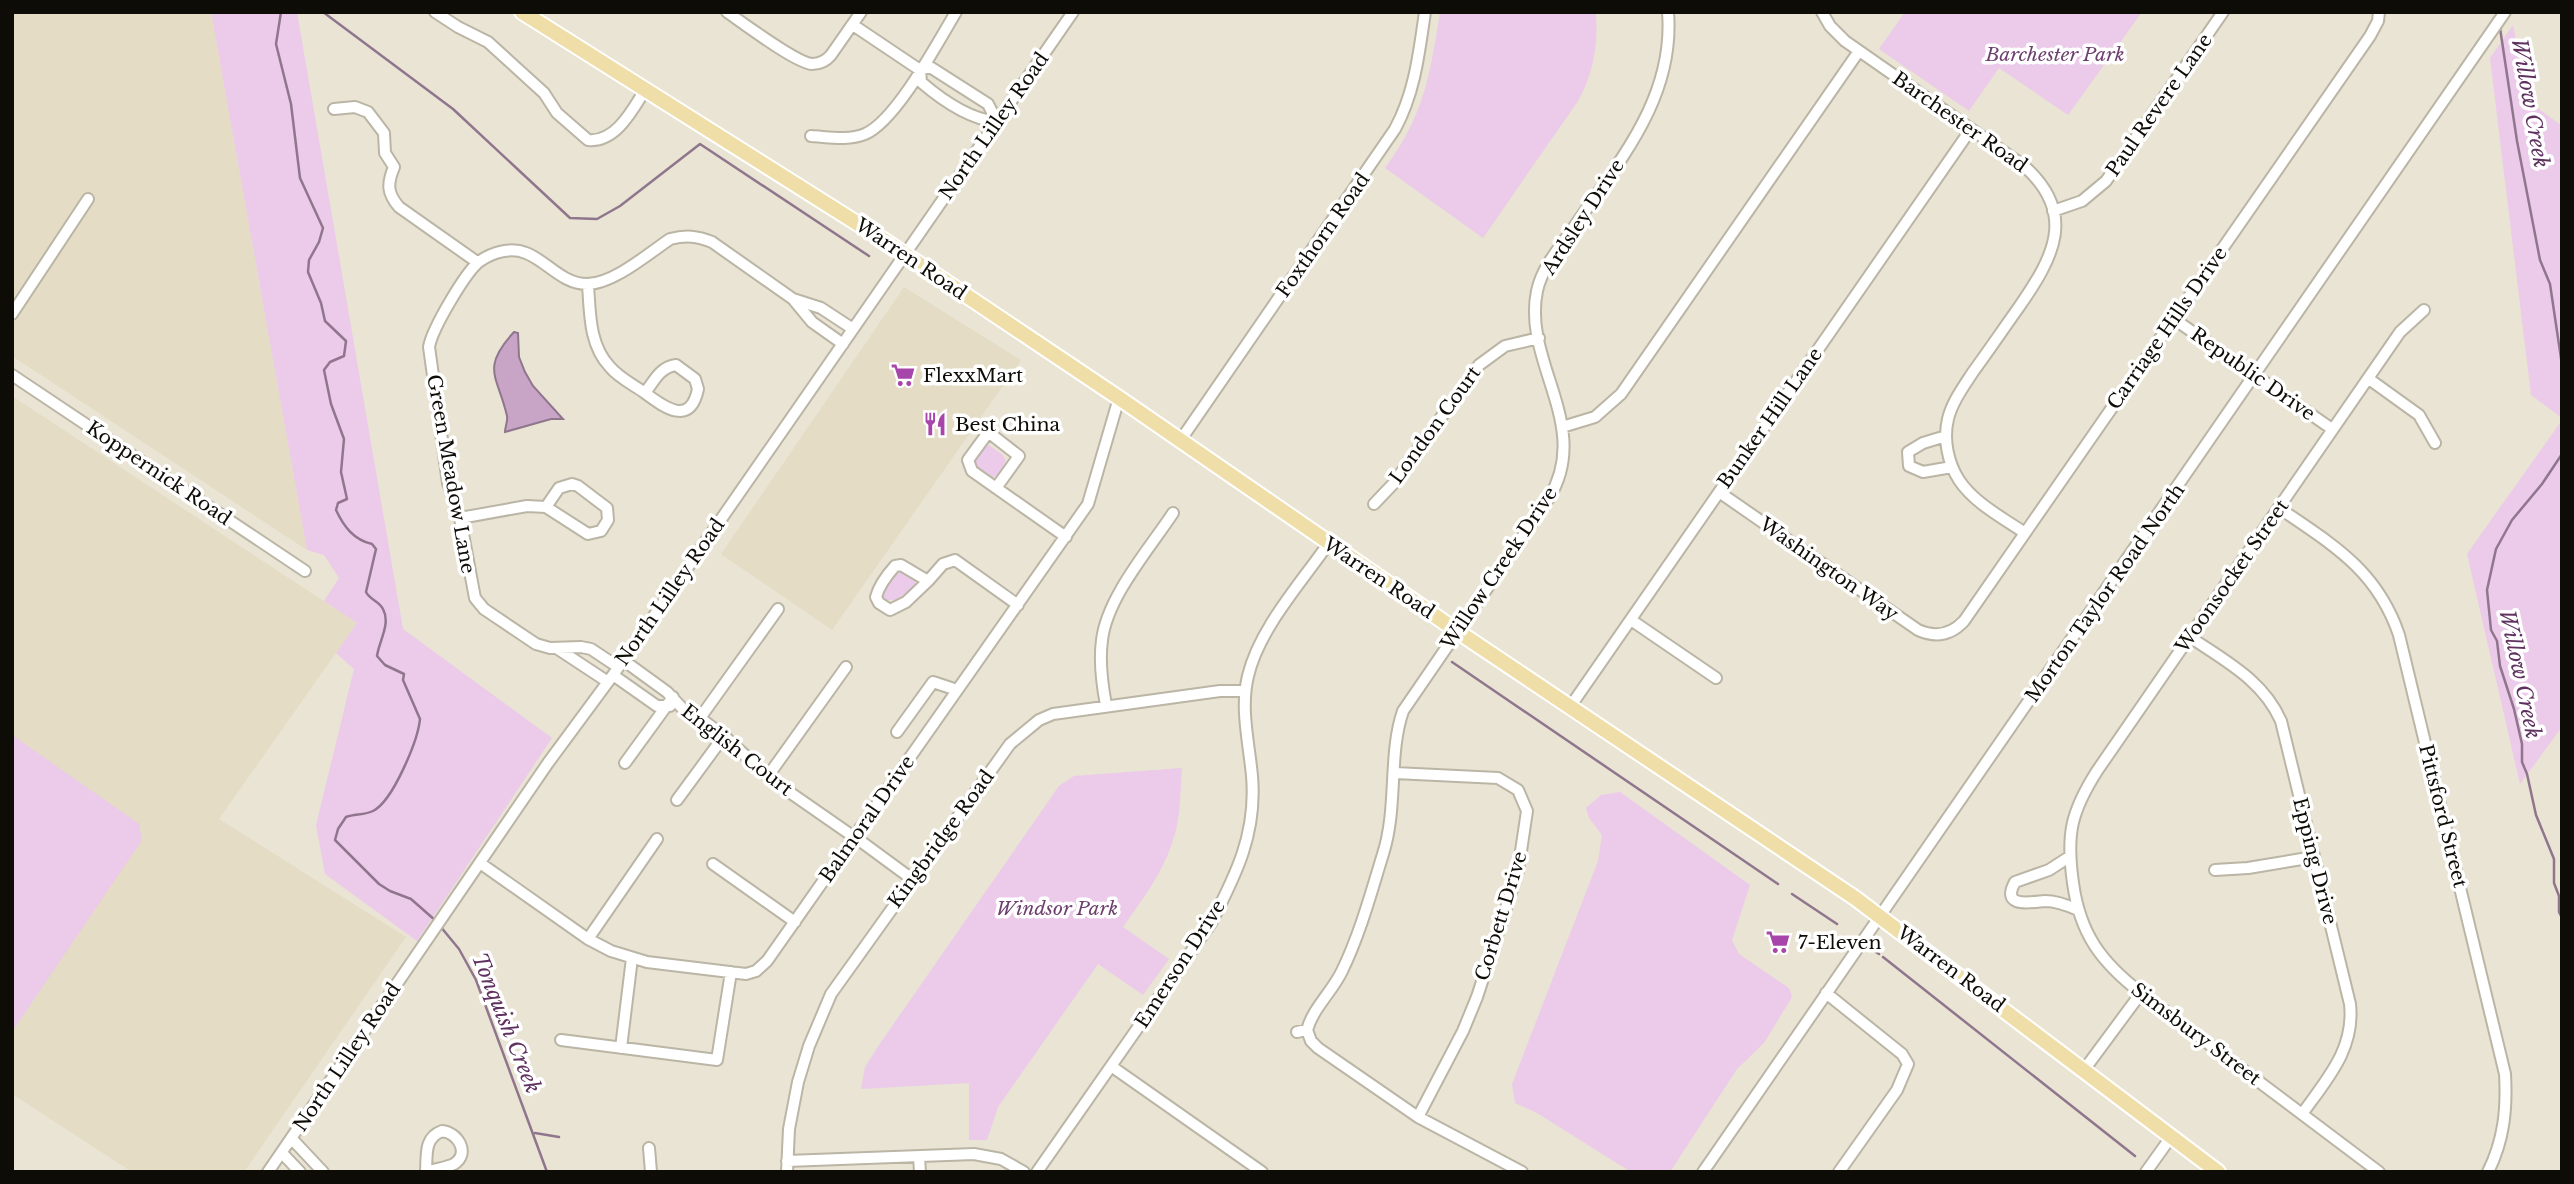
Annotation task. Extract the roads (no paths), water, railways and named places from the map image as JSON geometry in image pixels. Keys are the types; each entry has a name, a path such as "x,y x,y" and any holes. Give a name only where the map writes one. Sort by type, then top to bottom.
{"main road":[{"name":"Warren Road","path":"522,12 905,254 1119,398 1328,544 1880,916 2218,1172"}],"street":[{"path":"435,12 488,42 544,93 557,113 588,140 599,140 620,126 645,90"},
{"path":"727,12 797,59 809,64 820,63 829,58 861,12"},
{"path":"811,135 843,138 867,133 884,119 920,70 956,12"},
{"name":"North Lilley Road","path":"268,1172 1073,12"},
{"name":"Foxthorn Road","path":"1180,441 1395,130 1415,78 1425,12"},
{"name":"Ardsley Drive","path":"1562,427 1535,324 1535,305 1543,274 1639,132 1655,100 1666,62 1668,12"},
{"name":"Barchester Road","path":"1822,12 1840,36 2032,173 2046,192 2053,211 2054,239 2047,265 1960,391 1948,416 1946,436 1952,467 1968,492 2025,533"},
{"name":"Paul Revere Lane","path":"2053,211 2082,201 2106,181 2223,12"},
{"name":"Carriage Hills Drive","path":"1943,634 1964,621 2370,36 2378,21 2379,12"},
{"name":"Morton Taylor Road North","path":"1703,1172 2505,12"},
{"path":"852,25 920,70"},
{"path":"1562,427 1595,417 1621,394 1859,51"},
{"path":"920,70 930,67 988,104 997,122"},
{"path":"920,70 921,82 929,89 977,120 997,122"},
{"path":"334,109 355,107 368,112 384,133 386,153 394,167 388,188 393,200 477,262 497,252 520,251 533,256 568,279 588,284 610,279 670,239 693,236 712,242 793,299 812,322 843,344"},
{"name":"Bunker Hill Lane","path":"1570,707 1971,129"},
{"path":"12,314 88,199"},
{"name":"Green Meadow Lane","path":"477,262 435,325 429,347 448,483 460,518 472,590 479,604 536,644 558,649 591,649 615,671"},
{"path":"588,284 592,330 599,351 614,372 668,410 677,412 686,410 690,405 697,394 697,383 680,368 671,366 660,373 645,393"},
{"path":"793,299 821,308 853,329"},
{"name":"Woonsocket Street","path":"2069,857 2074,818 2087,788 2400,332 2424,310"},
{"name":"Republic Drive","path":"2174,319 2332,429"},
{"name":"London Court","path":"1374,504 1393,484 1479,365 1505,346 1539,338"},
{"name":"Koppernick Road","path":"12,375 305,571"},
{"path":"2369,379 2419,415 2435,443"},
{"name":"Balmoral Drive","path":"480,863 588,939 611,951 632,958 731,972 751,973 763,966 857,839 957,690 1088,504 1119,398"},
{"name":"Willow Creek Drive","path":"1419,1117 1318,1048 1302,1031 1334,985 1347,960 1388,836 1398,727 1403,711 1556,487 1566,444 1562,427"},
{"path":"996,488 1019,456 987,434 968,460 968,466 996,488 1066,537"},
{"path":"1946,436 1923,443 1908,453 1909,466 1923,472 1952,467"},
{"path":"460,518 527,506 546,507 587,534 601,531 608,520 607,508 601,502 572,484 559,488 546,507"},
{"name":"Washington Way","path":"1719,492 1918,631 1931,635 1943,634"},
{"name":"Pittsford Street","path":"2279,508 2343,552 2367,576 2387,606 2399,635 2505,1074 2505,1119 2501,1140 2488,1172"},
{"path":"1106,705 1101,655 1105,625 1124,587 1173,513"},
{"name":"Emerson Drive","path":"1037,1172 1211,923 1245,851 1252,800 1244,719 1245,691 1251,664 1263,637 1328,544"},
{"path":"928,580 906,567 895,566 878,589 876,597 879,603 890,610 905,602 928,580 943,564 955,561 1018,605"},
{"path":"700,718 778,608"},
{"path":"1631,620 1716,678"},
{"name":"Epping Drive","path":"2190,637 2253,680 2275,706 2281,720 2350,1004 2348,1042 2341,1060 2302,1114"},
{"path":"558,649 615,671 657,706 669,701"},
{"path":"768,776 846,667"},
{"name":"English Court","path":"615,671 700,718 768,776 912,879"},
{"path":"897,732 933,682 957,690"},
{"name":"Kingbridge Road","path":"787,1166 791,1112 800,1073 831,994 1000,757 1019,736 1039,720 1053,714 1220,691 1245,691"},
{"path":"625,763 669,701"},
{"path":"677,800 724,736"},
{"name":"Corbett Drive","path":"1395,773 1498,778 1518,790 1527,811 1518,871 1477,998 1419,1117"},
{"path":"588,939 657,839"},
{"path":"2069,857 2049,870 2015,882 2012,895 2023,904 2055,902 2078,910"},
{"name":"Simsbury Street","path":"2069,857 2081,922 2098,952 2120,977 2379,1172"},
{"path":"2215,870 2248,869 2314,857"},
{"path":"713,864 795,922"},
{"path":"621,1048 632,958"},
{"path":"561,1040 716,1060 731,972"},
{"path":"1826,993 1902,1054 1908,1064 1897,1090 1839,1172"},
{"path":"2084,1070 2141,993"},
{"path":"1111,1066 1262,1172"},
{"path":"1419,1117 1522,1172"},
{"path":"2146,1172 2171,1137"},
{"path":"292,1139 323,1172"},
{"path":"649,1148 651,1172"},
{"path":"282,1153 300,1172"},
{"path":"787,1166 974,1154 1009,1163 1024,1172"},
{"path":"919,1157 920,1172"}],"waterway":[{"name":"Tonquish Creek","path":"281,12 276,44 291,104 300,178 323,228 309,260 308,272 321,303 325,321 346,341 344,356 330,362 324,370 331,404 344,439 341,472 347,499 338,503 336,510 350,532 376,549 366,592 381,606 385,615 385,627 377,656 385,665 404,674 403,680 420,719 410,755 381,805 373,811 346,817 335,840 379,884 411,899 436,921"},
{"path":"323,12 453,109 570,218 597,219 620,206 700,144 869,256"},
{"name":"Willow Creek","path":"2500,28 2517,141 2540,260 2550,284 2562,365"},
{"name":"Willow Creek","path":"2562,454 2542,484 2512,520 2496,549 2487,590 2491,630 2497,641 2500,666 2514,709 2522,744 2522,762 2536,815 2554,859 2554,883 2562,918"},
{"path":"1452,662 1778,884"},
{"path":"1792,894 1837,924"},
{"name":"Tonquish Creek","path":"440,926 459,949 476,980 547,1172"},
{"path":"1883,957 2135,1156"},
{"path":"535,1133 559,1137"}],"place":[{"name":"FlexxMart","path":"903,375"},
{"name":"Best China","path":"935,424"},
{"name":"7-Eleven","path":"1778,942"}],"park label":[{"name":"Barchester Park","path":"2055,54"},
{"name":"Windsor Park","path":"1057,908"}]}
